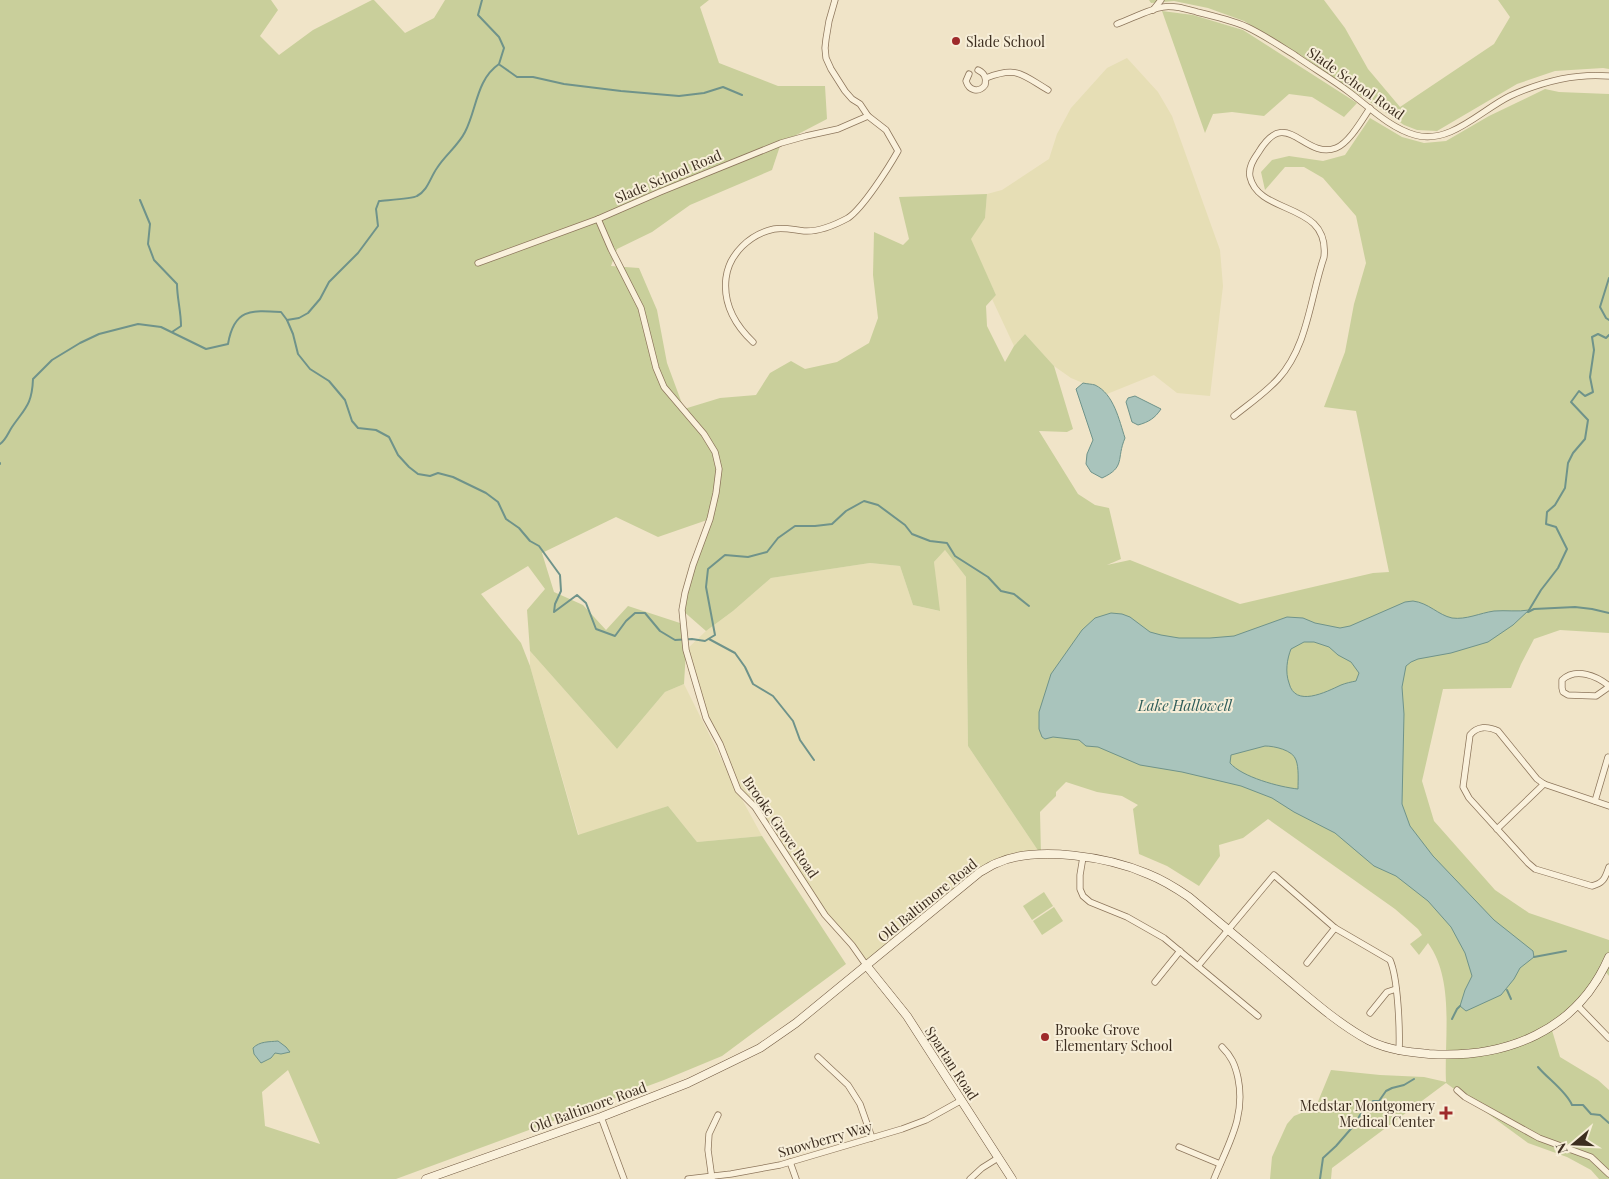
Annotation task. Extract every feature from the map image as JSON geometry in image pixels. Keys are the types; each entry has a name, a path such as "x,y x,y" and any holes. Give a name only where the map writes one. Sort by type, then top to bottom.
{"street":[{"path":"753,342 736,323 727,302 725,286 727,269 733,257 746,243 767,231 787,228 804,231 818,230 848,218 891,164 898,151 886,130 868,116 860,104 852,99 839,83 826,58 826,39 835,0"},
{"path":"1153,10 1161,0"},
{"name":"Slade School Road","path":"1117,24 1164,7 1174,7 1219,17 1248,28 1271,40 1324,75 1396,128 1426,137 1451,132 1508,97 1532,87 1570,77 1609,76"},
{"path":"969,74 967,84 974,90 981,89 985,85 986,78 978,70"},
{"path":"986,78 1011,70 1048,90"},
{"path":"1234,416 1274,383 1289,365 1303,334 1324,257 1325,246 1323,238 1314,223 1266,197 1257,190 1251,179 1250,167 1252,162 1267,138 1276,133 1294,136 1315,148 1323,150 1337,148 1347,140 1370,108"},
{"name":"Slade School Road","path":"478,263 598,219 781,144 838,129 868,116"},
{"name":"Brooke Grove Road","path":"598,219 611,249 642,308 656,368 664,387 704,434 715,452 719,469 710,519 693,565 682,610 686,644 706,718 720,744 738,790 755,807 825,915 852,945 866,965"},
{"path":"1572,674 1590,675 1597,677 1609,687 1596,696 1568,695 1563,692 1562,680 1572,674"},
{"path":"1609,806 1544,784 1537,779 1498,731 1478,728 1470,735 1463,787 1469,798 1528,863 1535,869 1592,886 1600,884 1604,880 1609,867"},
{"path":"1595,801 1608,757"},
{"path":"1496,829 1544,784"},
{"name":"Old Baltimore Road","path":"426,1179 601,1117 688,1083 760,1048 796,1023 980,872 998,862 1019,857 1046,854 1083,857 1130,868 1169,884 1189,897 1346,1026 1371,1041 1399,1051 1454,1055 1513,1046 1533,1038 1551,1027 1577,1005 1604,970 1609,956"},
{"path":"1083,857 1080,882 1083,896 1090,902 1127,916 1164,938 1258,1016"},
{"path":"1198,966 1274,875 1335,928 1390,960 1396,989 1400,1029 1399,1051"},
{"path":"1307,963 1335,928"},
{"path":"1156,982 1180,952"},
{"name":"Spartan Road","path":"866,965 907,1016 1012,1179"},
{"path":"1370,1013 1387,992 1396,989"},
{"path":"1577,1005 1609,1038"},
{"path":"1214,1179 1237,1124 1240,1097 1236,1068 1232,1057 1222,1047"},
{"path":"818,1057 848,1084 860,1104 872,1138"},
{"path":"1457,1090 1465,1097 1539,1138 1592,1157 1609,1174"},
{"name":"Snowberry Way","path":"688,1179 712,1178 780,1165 926,1120 962,1100"},
{"path":"712,1178 708,1150 709,1134 718,1115"},
{"path":"601,1117 624,1179"},
{"path":"1178,1147 1220,1164"},
{"path":"970,1179 982,1168 998,1158"},
{"path":"790,1162 796,1179"}],"shaded area":[{"path":"1127,58 1158,92 1172,116 1220,250 1223,286 1210,396 1177,393 1154,375 1107,394 1095,385 1071,378 1054,366 1025,334 1014,346 992,299 996,295 970,239 985,218 987,194 1002,190 1049,159 1057,134 1071,108 1107,68"},
{"path":"945,550 966,577 968,746 1041,855 998,863 866,965 825,915 768,826 738,792 762,836 697,842 668,806 579,836 530,666 530,651 617,749 665,692 684,684 732,780 706,718 686,650 706,631 733,611 771,578 870,563 900,566 913,605 939,611 934,562"}],"green space":[{"path":"0,0 271,0 278,10 260,36 279,55 313,30 372,0 405,33 434,18 445,0 709,0 700,7 719,63 778,86 825,86 827,119 781,143 772,170 690,205 652,232 617,249 611,266 639,268 657,310 667,363 684,409 720,398 756,395 770,373 791,361 805,369 837,362 869,343 878,318 873,275 874,232 903,245 909,239 899,197 987,194 985,218 971,239 996,295 986,306 987,326 1005,362 1014,346 1025,334 1054,366 1073,429 1067,432 1039,431 1078,494 1095,505 1109,508 1121,559 1107,565 1130,560 1240,604 1373,573 1389,572 1356,411 1324,407 1345,352 1354,304 1366,263 1356,216 1323,178 1304,167 1285,167 1265,190 1261,172 1272,160 1289,156 1323,161 1345,155 1370,118 1402,137 1424,143 1446,141 1489,116 1545,89 1559,92 1609,94 1609,633 1560,630 1534,639 1511,688 1443,689 1422,781 1434,821 1495,890 1529,913 1609,940 1609,976 1604,970 1595,983 1551,1027 1560,1057 1598,1080 1609,1090 1609,1179 1599,1179 1591,1170 1567,1157 1528,1143 1446,1083 1332,1168 1331,1179 1270,1179 1272,1157 1287,1124 1294,1116 1317,1104 1331,1070 1424,1077 1446,1082 1446,1010 1442,974 1428,943 1419,955 1410,944 1422,935 1418,929 1395,909 1268,819 1243,838 1219,845 1220,856 1199,886 1167,866 1139,854 1133,809 1138,805 1122,796 1097,792 1066,782 1056,792 1056,796 1040,812 1041,855 968,746 966,577 945,550 934,562 940,611 913,605 900,566 870,563 771,578 733,611 706,631 682,610 710,519 658,537 616,517 542,553 554,592 583,605 606,630 628,606 683,624 686,650 684,684 665,692 617,749 530,651 527,610 545,589 528,566 481,594 521,643 530,666 578,835 668,806 697,842 762,836 846,964 722,1056 664,1080 396,1179 0,1179","holes":["288,1070 320,1144 265,1126 262,1092"]},
{"path":"1149,0 1324,0 1345,28 1368,69 1400,107 1494,44 1510,17 1498,0 1609,0 1609,69 1555,71 1517,84 1437,131 1417,130 1404,125 1302,56 1244,21 1208,8 1174,1 1151,3"},
{"path":"1162,11 1193,15 1243,30 1357,103 1344,117 1312,97 1289,94 1264,116 1232,112 1213,114 1205,133"},
{"path":"1044,892 1053,906 1032,920 1023,906"},
{"path":"1054,907 1063,921 1042,935 1033,921"}],"water":[{"path":"1083,383 1095,385 1107,395 1115,408 1125,438 1117,466 1110,474 1102,478 1091,472 1086,464 1087,454 1093,440 1076,389"},
{"path":"1135,396 1161,409 1151,419 1138,425 1132,422 1126,402 1128,398"},
{"name":"Lake Hallowell","path":"1405,602 1419,602 1452,618 1468,617 1494,611 1529,610 1513,625 1488,642 1411,662 1406,666 1402,687 1404,714 1402,804 1410,826 1433,856 1494,920 1533,951 1534,957 1520,968 1501,995 1466,1011 1460,1006 1472,976 1465,953 1451,927 1428,901 1396,876 1374,866 1335,833 1294,812 1272,798 1241,786 1182,772 1140,765 1098,747 1086,746 1079,740 1053,737 1045,739 1042,737 1039,729 1039,712 1051,674 1082,630 1095,618 1111,613 1122,614 1130,617 1150,632 1161,635 1179,638 1210,638 1234,636 1287,617 1303,618 1315,623 1340,628 1350,626","holes":["1304,642 1314,642 1329,647 1338,655 1351,662 1359,673 1356,681 1312,696 1298,695 1292,691 1287,674 1288,657 1291,649","1265,746 1283,749 1294,757 1298,767 1298,789 1271,784 1252,777 1230,763 1231,755"]},
{"path":"278,1041 290,1052 275,1053 271,1058 261,1063 254,1054 253,1048 262,1043"}],"waterway":[{"path":"287,320 299,318 308,313 320,299 329,282 358,253 378,226 376,209 379,201 410,198 421,193 440,163 462,137 469,123 481,86 491,71 499,64 504,48 499,37 478,15 482,0"},
{"path":"500,65 517,77 533,77 564,84 679,96 704,93 723,87 742,95"},
{"path":"140,200 150,224 148,244 154,260 177,284 181,326 172,332"},
{"path":"1609,278 1600,307 1609,320"},
{"path":"0,444 27,406 31,395 33,379 52,360 99,334 138,324 161,327 206,349 228,344 234,324 245,314 260,311 281,312 293,334 298,354 310,369 329,381 345,400 352,421 358,428 376,430 389,437 398,455 418,474 430,476 438,473 453,477 486,493 498,502 506,519 519,528 530,541 539,546 560,575 561,591 555,604 554,612 577,595 586,603 596,629 615,636 626,621 635,613 645,613 660,631 675,640 692,639 705,641 715,635 706,587 708,569 725,555 748,557 767,552 778,538 795,526 832,524 846,511 864,501 878,505 905,525 912,534 930,541 947,543 955,556 988,577 1001,591 1014,594 1029,606"},
{"path":"1529,610 1558,568 1567,549 1556,527 1546,524 1547,512 1555,505 1565,488 1568,463 1573,453 1585,439 1588,420 1571,402 1579,391 1585,396 1593,392 1590,377 1594,350 1592,337 1598,334 1606,338 1609,335"},
{"path":"1528,612 1534,609 1575,607 1609,613"},
{"path":"709,639 735,653 745,667 753,684 773,696 793,721 800,740 814,760"},
{"path":"1534,957 1566,951"},
{"path":"1507,990 1511,999"},
{"path":"1452,1019 1460,1006"},
{"path":"1538,1067 1561,1090 1572,1105 1583,1105 1591,1114 1600,1115 1609,1123"},
{"path":"1320,1179 1323,1158 1356,1123 1369,1104 1373,1101 1379,1101 1386,1091 1404,1085 1414,1079"}],"place":[{"name":"Slade School","path":"956,41"},
{"name":"Brooke Grove Elementary School","path":"1045,1037"},
{"name":"Medstar Montgomery Medical Center","path":"1446,1113"}]}
